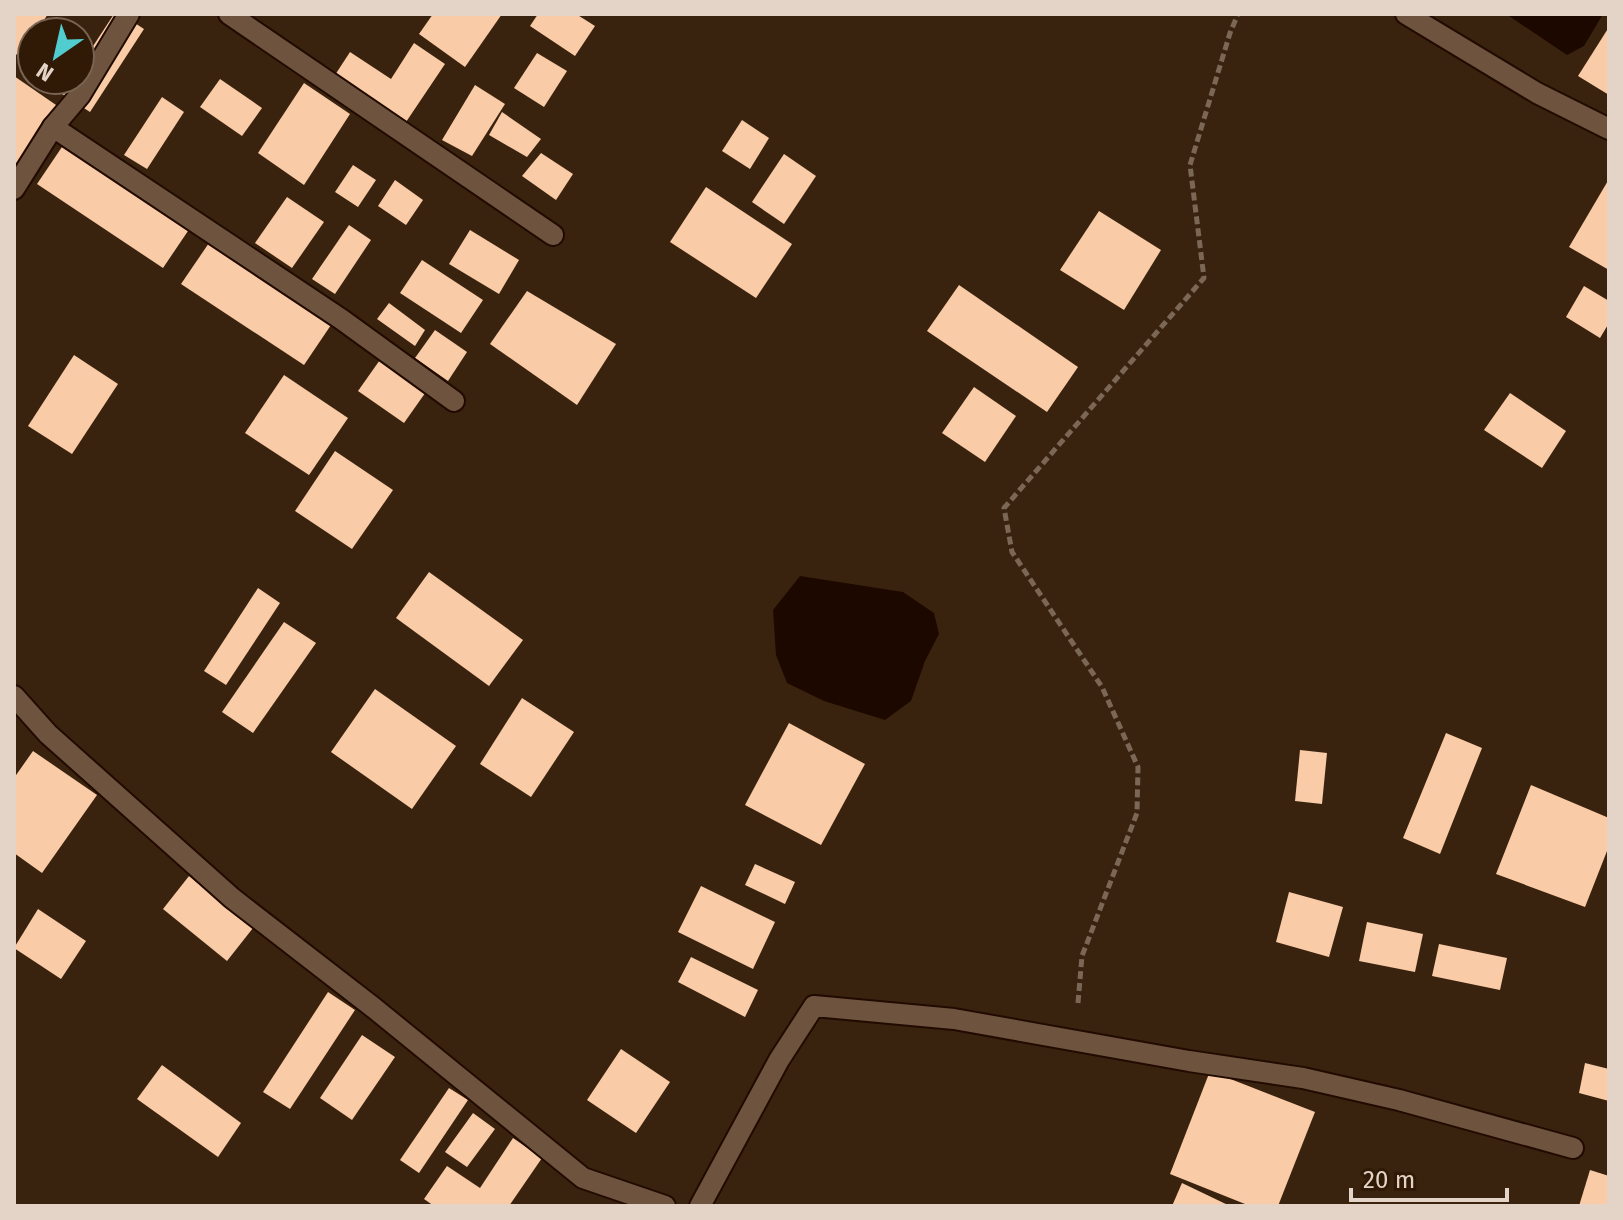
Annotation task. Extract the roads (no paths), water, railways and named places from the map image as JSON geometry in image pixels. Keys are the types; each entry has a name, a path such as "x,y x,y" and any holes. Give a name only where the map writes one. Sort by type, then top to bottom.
{"street":[{"path":"14,189 53,127 80,95 129,14"},
{"path":"229,14 553,235"},
{"path":"1406,14 1537,93 1609,129"},
{"path":"53,127 341,319 454,401"},
{"path":"14,696 48,734 232,898 374,1008 583,1178 645,1203 665,1206"},
{"path":"700,1206 779,1060 814,1006 954,1019 1303,1078 1399,1100 1573,1148"}]}
